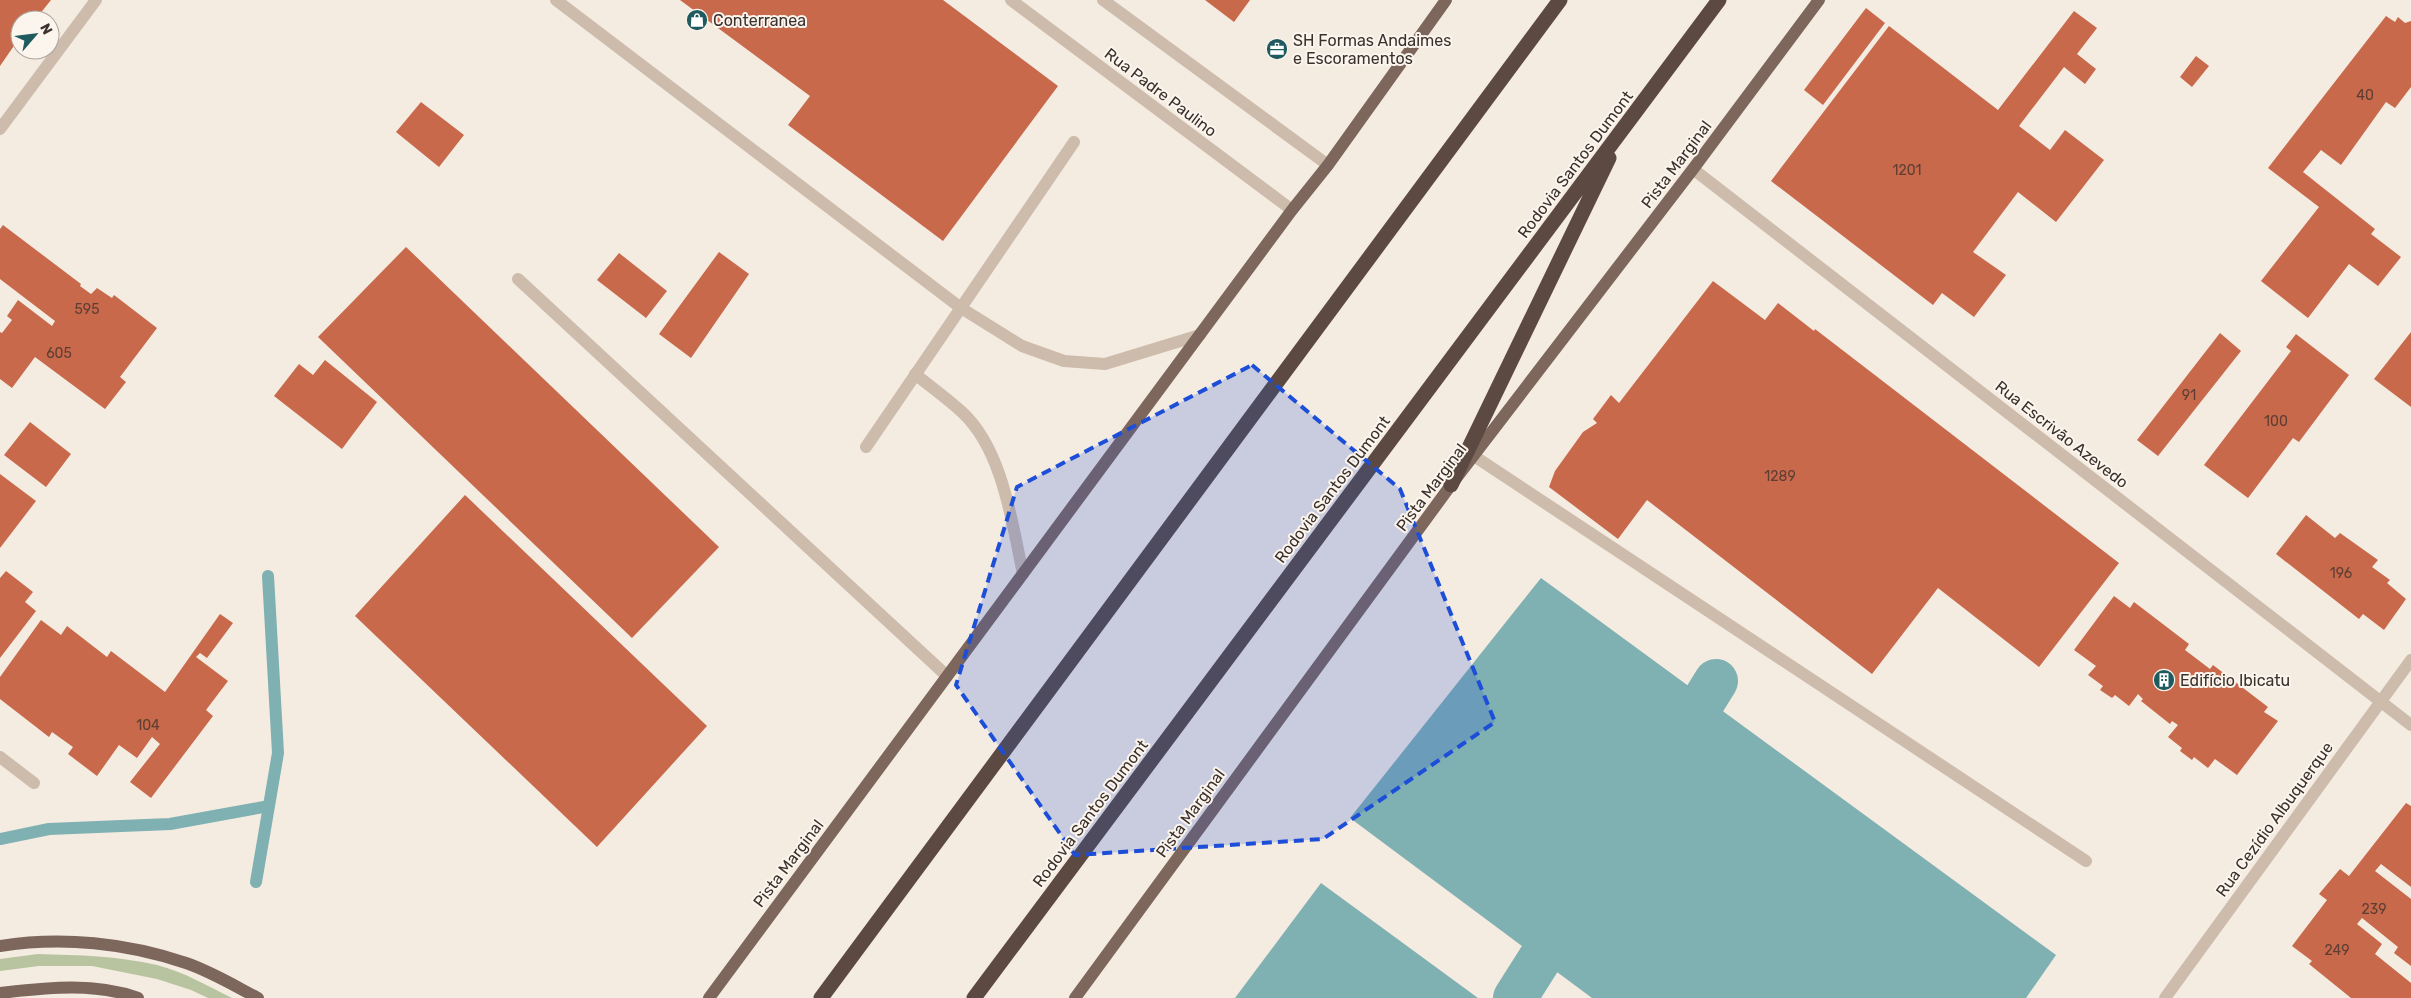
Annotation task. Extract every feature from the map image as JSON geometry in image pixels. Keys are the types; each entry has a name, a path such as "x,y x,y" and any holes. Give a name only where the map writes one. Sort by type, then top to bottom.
{"highway":[{"path":"821,998 1560,0"},
{"name":"Rodovia Santos Dumont","path":"974,998 1718,0"},
{"path":"1451,485 1626,125"}],"main road":[{"name":"Pista Marginal","path":"709,997 1292,210 1328,166 1446,0"},
{"name":"Pista Marginal","path":"1075,998 1451,485 1693,169 1819,0"},
{"path":"0,946 43,941 79,942 132,948 187,963 258,998"},
{"path":"0,993 64,987 122,992 138,998"}],"street":[{"path":"0,128 96,0"},
{"path":"556,0 961,308 1022,346 1064,361 1105,364 1200,335"},
{"name":"Rua Padre Paulino","path":"1011,0 1292,210"},
{"path":"1102,0 1328,166"},
{"path":"866,447 1074,142"},
{"name":"Rua Escrivão Azevedo","path":"1693,169 2411,725"},
{"path":"518,279 948,676"},
{"path":"915,374 964,414 990,450 1006,496 1023,574"},
{"path":"1474,456 2086,862"},
{"name":"Rua Cezídio Albuquerque","path":"2165,998 2411,660"},
{"path":"0,757 34,783"}],"highlighted area":[{"path":"1252,365 1400,489 1495,722 1323,839 1075,855 956,685 1017,487"}],"green space":[{"path":"38,954 113,958 157,965 186,975 232,998 208,998 191,990 157,979 92,966 39,966 0,971 0,959"}],"water":[{"path":"1541,578 2056,955 2026,998 1592,998 1350,818"},
{"path":"1321,883 1478,998 1235,998"}],"building":[{"path":"0,0 51,0 43,10 10,10 10,52 0,66"},
{"path":"680,0 943,0 1058,86 943,241 788,125 810,96"},
{"path":"1205,0 1250,0 1234,22"},
{"path":"1866,8 1885,23 1823,105 1804,90"},
{"path":"2074,11 2097,28 2077,54 2096,69 2085,84 2064,67 2019,126 2050,150 2065,130 2104,160 2056,222 2018,192 1973,252 2006,275 1974,317 1942,293 1933,305 1771,181 1889,26 1998,110"},
{"path":"2386,16 2395,22 2398,17 2405,23 2411,21 2411,87 2395,108 2386,102 2341,165 2321,150 2303,172 2375,229 2371,234 2401,257 2378,286 2349,264 2308,318 2261,281 2319,207 2268,168"},
{"path":"2196,56 2209,66 2192,87 2180,77"},
{"path":"421,102 464,135 439,167 396,132"},
{"path":"3,225 81,284 80,286 91,294 97,288 112,298 114,295 157,328 120,377 126,382 105,409 35,357 12,388 0,379 0,332 2,333 12,320 7,316 18,300 52,326 55,321 0,279 0,229"},
{"path":"406,247 719,547 632,638 318,337"},
{"path":"719,252 749,274 691,358 659,334"},
{"path":"619,253 667,291 646,318 597,280"},
{"path":"1713,281 1765,320 1778,303 1814,331 1815,329 2119,563 2039,667 1938,588 1872,674 1647,500 1618,539 1549,487 1555,471 1583,432 1597,423 1593,419 1611,395 1619,403"},
{"path":"2411,332 2411,407 2374,379"},
{"path":"2220,333 2241,351 2158,456 2137,440"},
{"path":"2296,334 2349,375 2299,442 2293,438 2248,498 2204,465 2291,351 2286,347"},
{"path":"325,360 377,402 342,449 274,396 299,364 313,375"},
{"path":"30,422 71,454 46,487 4,455"},
{"path":"0,474 36,501 0,548"},
{"path":"465,495 707,726 597,847 355,616"},
{"path":"2306,515 2335,538 2340,533 2378,560 2372,567 2390,580 2387,583 2406,599 2384,630 2363,614 2359,619 2276,554"},
{"path":"6,571 33,592 25,602 36,611 0,658 0,578"},
{"name":"Edifício Ibicatu","path":"2114,596 2130,608 2134,602 2189,644 2185,650 2210,669 2213,665 2268,707 2264,712 2278,721 2237,775 2215,759 2208,768 2194,757 2192,760 2180,751 2182,748 2168,737 2178,725 2172,721 2170,724 2141,701 2143,699 2138,694 2129,706 2115,695 2112,698 2100,690 2103,686 2088,675 2096,666 2074,650"},
{"path":"220,614 233,623 207,658 200,653 196,657 228,681 206,710 213,716 151,798 130,782 160,744 152,737 137,758 119,745 97,776 68,754 73,747 52,732 49,737 0,699 0,677 41,620 61,635 67,626 107,657 111,651 165,692"},
{"path":"2406,803 2411,806 2411,887 2381,864 2375,871 2411,899 2411,966 2394,953 2398,947 2362,918 2357,924 2382,944 2375,954 2411,983 2411,998 2351,998 2309,964 2312,961 2292,946 2327,900 2319,894 2340,869 2349,876"}],"waterway":[{"path":"256,882 278,753 268,576"},
{"path":"1673,750 1716,681"},
{"path":"0,839 49,829 170,824 269,806"},
{"path":"1515,998 1572,908"}],"place":[{"name":"Conterranea","path":"697,20"},
{"name":"SH Formas Andaimes e Escoramentos","path":"1277,49"},
{"name":"Edifício Ibicatu","path":"2164,680"}]}
